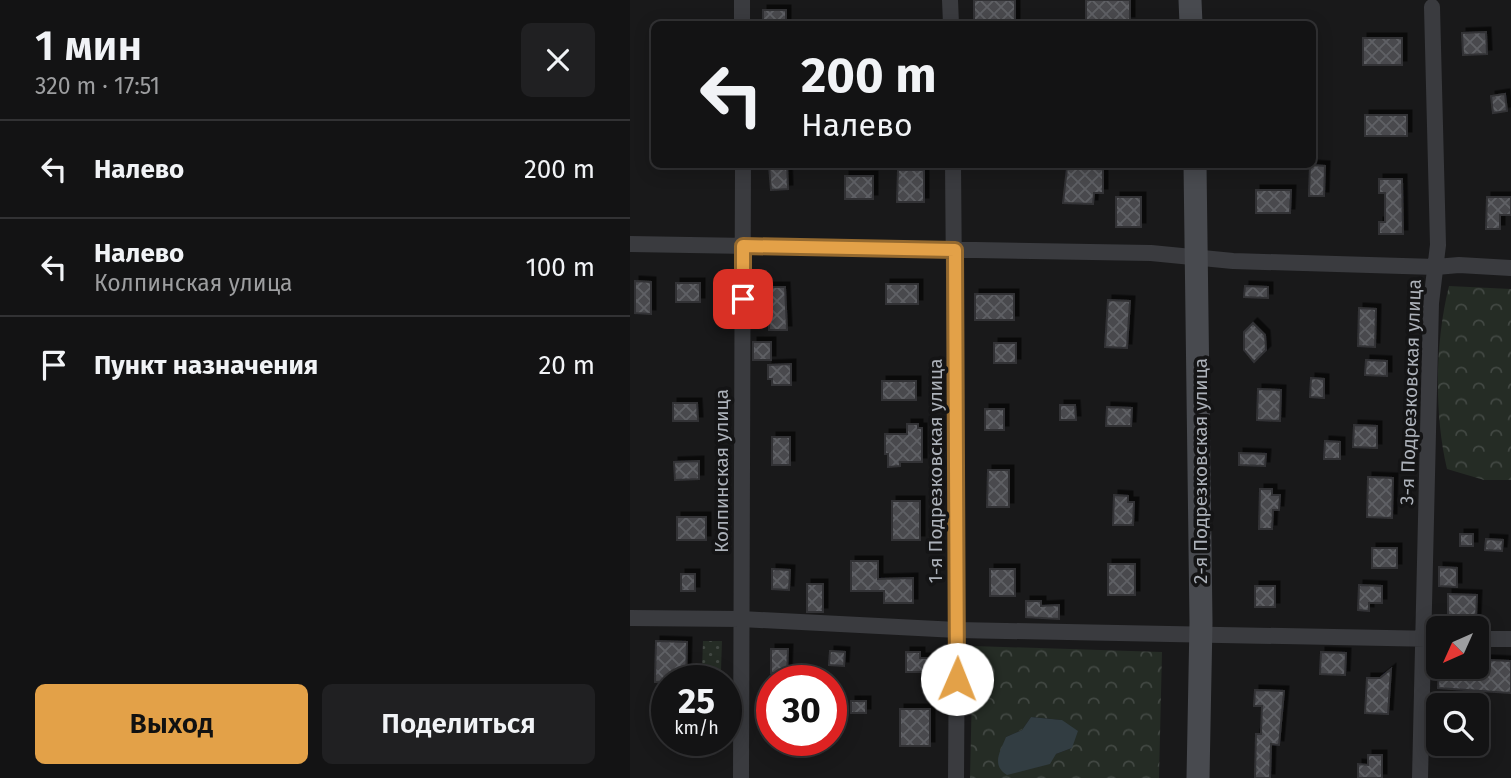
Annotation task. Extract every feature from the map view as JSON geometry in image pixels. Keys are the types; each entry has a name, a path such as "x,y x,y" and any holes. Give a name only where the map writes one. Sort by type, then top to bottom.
{"street":[{"path":"742,0 742,21"},
{"path":"950,0 951,21"},
{"path":"1191,0 1191,21"},
{"name":"3-я Подрезковская улица","path":"1431,616 1431,303 1438,245 1432,7"},
{"name":"Колпинская улица","path":"741,778 743,168"},
{"name":"1-я Подрезковская улица","path":"953,168 956,778"},
{"name":"2-я Подрезковская улица","path":"1195,168 1201,634 1198,778"},
{"path":"630,244 1151,253 1233,261 1511,268"},
{"path":"630,618 741,618 957,630 1426,639"},
{"path":"1489,639 1511,639"},
{"name":"3-я Подрезковская улица","path":"1420,778 1428,679"}],"green space":[{"path":"1449,286 1511,289 1511,480 1484,480 1447,469 1440,425 1438,377 1441,330"},
{"path":"703,641 722,641 721,665 702,665"},
{"path":"973,646 1162,652 1159,778 970,778","holes":["1031,717 1062,720 1072,748 1056,754 1006,737 1022,730"]}],"shaded area":[{"path":"1031,717 1062,720 1078,731 1072,748 1056,754 1050,764 1007,775 998,763 1001,748 1006,737 1022,730"}],"building":[{"path":"974,0 1015,0 1015,21 974,21"},
{"path":"1086,0 1130,0 1130,21 1086,20"},
{"path":"763,10 786,10 786,21 763,21"},
{"path":"1486,32 1487,54 1463,55 1462,33"},
{"path":"1363,38 1402,38 1402,65 1363,65"},
{"path":"1505,94 1507,111 1493,113 1491,96"},
{"path":"1365,115 1407,115 1407,136 1365,136"},
{"path":"1325,166 1324,196 1309,196 1310,168"},
{"path":"769,168 787,168 788,189 771,190"},
{"path":"1067,168 1103,169 1103,193 1094,193 1093,204 1063,203"},
{"path":"898,170 924,170 924,202 897,202"},
{"path":"845,176 873,176 873,199 845,199"},
{"path":"1379,179 1402,179 1403,234 1379,234 1379,222 1385,222 1385,193 1379,193"},
{"path":"1256,190 1291,190 1290,213 1256,213"},
{"path":"1116,197 1141,197 1141,227 1116,227"},
{"path":"1487,197 1511,197 1511,215 1500,215 1500,229 1486,229"},
{"path":"635,281 651,282 651,314 635,313"},
{"path":"676,283 700,283 700,302 676,302"},
{"path":"886,284 918,284 918,304 886,304"},
{"path":"1245,286 1268,287 1268,298 1244,297"},
{"path":"769,287 785,287 787,330 769,330"},
{"path":"975,294 1014,294 1014,320 975,320"},
{"path":"1108,300 1130,301 1127,348 1105,347"},
{"path":"1359,308 1376,309 1375,347 1358,346"},
{"path":"1253,323 1265,335 1266,350 1254,362 1244,350 1244,332"},
{"path":"753,342 771,342 771,360 753,360"},
{"path":"994,343 1016,343 1016,363 994,363"},
{"path":"1366,360 1387,361 1387,376 1365,375"},
{"path":"791,364 791,385 772,385 772,379 768,379 768,365"},
{"path":"1311,378 1324,379 1324,398 1310,397"},
{"path":"882,381 916,381 916,400 882,400"},
{"path":"1258,389 1281,390 1280,421 1257,420"},
{"path":"673,403 697,403 698,421 673,421"},
{"path":"1060,405 1075,405 1076,420 1060,420"},
{"path":"1107,407 1132,408 1131,426 1106,426"},
{"path":"985,409 1004,409 1004,430 985,430"},
{"path":"907,424 918,424 918,428 922,428 922,462 900,462 900,466 888,467 885,434 907,434"},
{"path":"1354,425 1377,426 1377,448 1353,447"},
{"path":"772,437 790,437 790,465 772,465"},
{"path":"1325,441 1340,442 1340,459 1324,459"},
{"path":"1239,453 1266,454 1265,466 1239,465"},
{"path":"699,461 699,479 675,480 674,462"},
{"path":"988,470 1009,470 1009,507 987,507"},
{"path":"1368,477 1393,478 1392,518 1367,517"},
{"path":"1260,489 1272,489 1272,495 1280,495 1279,510 1273,510 1272,529 1259,529"},
{"path":"1114,495 1128,496 1128,502 1134,502 1133,525 1113,525"},
{"path":"892,501 920,501 920,540 892,540"},
{"path":"677,517 706,517 706,540 677,540"},
{"path":"1460,534 1473,534 1473,546 1460,546"},
{"path":"1486,539 1503,540 1502,551 1485,550"},
{"path":"1372,548 1397,548 1397,568 1372,568"},
{"path":"851,561 878,561 878,579 913,578 913,603 884,603 884,591 851,591"},
{"path":"1108,564 1135,564 1135,595 1108,595"},
{"path":"1439,567 1457,568 1457,587 1439,586"},
{"path":"772,569 790,570 789,590 772,589"},
{"path":"990,569 1015,569 1015,596 990,596"},
{"path":"681,574 695,574 695,591 681,591"},
{"path":"807,584 823,584 823,612 807,612"},
{"path":"1359,585 1382,586 1382,603 1369,603 1369,611 1358,610"},
{"path":"1255,586 1275,586 1275,607 1255,607"},
{"path":"1448,594 1477,595 1476,616 1448,616"},
{"path":"1026,601 1041,601 1041,606 1059,605 1059,619 1026,617"},
{"path":"656,641 687,642 686,665 655,665"},
{"path":"771,649 788,649 787,665 771,665"},
{"path":"830,651 845,652 844,665 829,665"},
{"path":"906,652 920,652 920,658 928,658 928,672 906,672"},
{"path":"1321,652 1346,653 1345,675 1320,674"},
{"path":"1489,660 1511,661 1511,693 1438,688 1438,679 1489,679"},
{"path":"1391,669 1388,714 1365,713 1367,678 1380,678"},
{"path":"1255,690 1284,691 1279,745 1271,744 1270,778 1255,778 1256,734 1261,734 1262,706 1254,706"},
{"path":"851,701 866,701 866,713 851,713"},
{"path":"900,709 930,709 930,746 900,746"},
{"path":"1368,755 1382,755 1382,778 1358,778 1358,764 1368,765"}],"route":[{"path":"743,299 743,246 955,250 957,679"}]}
